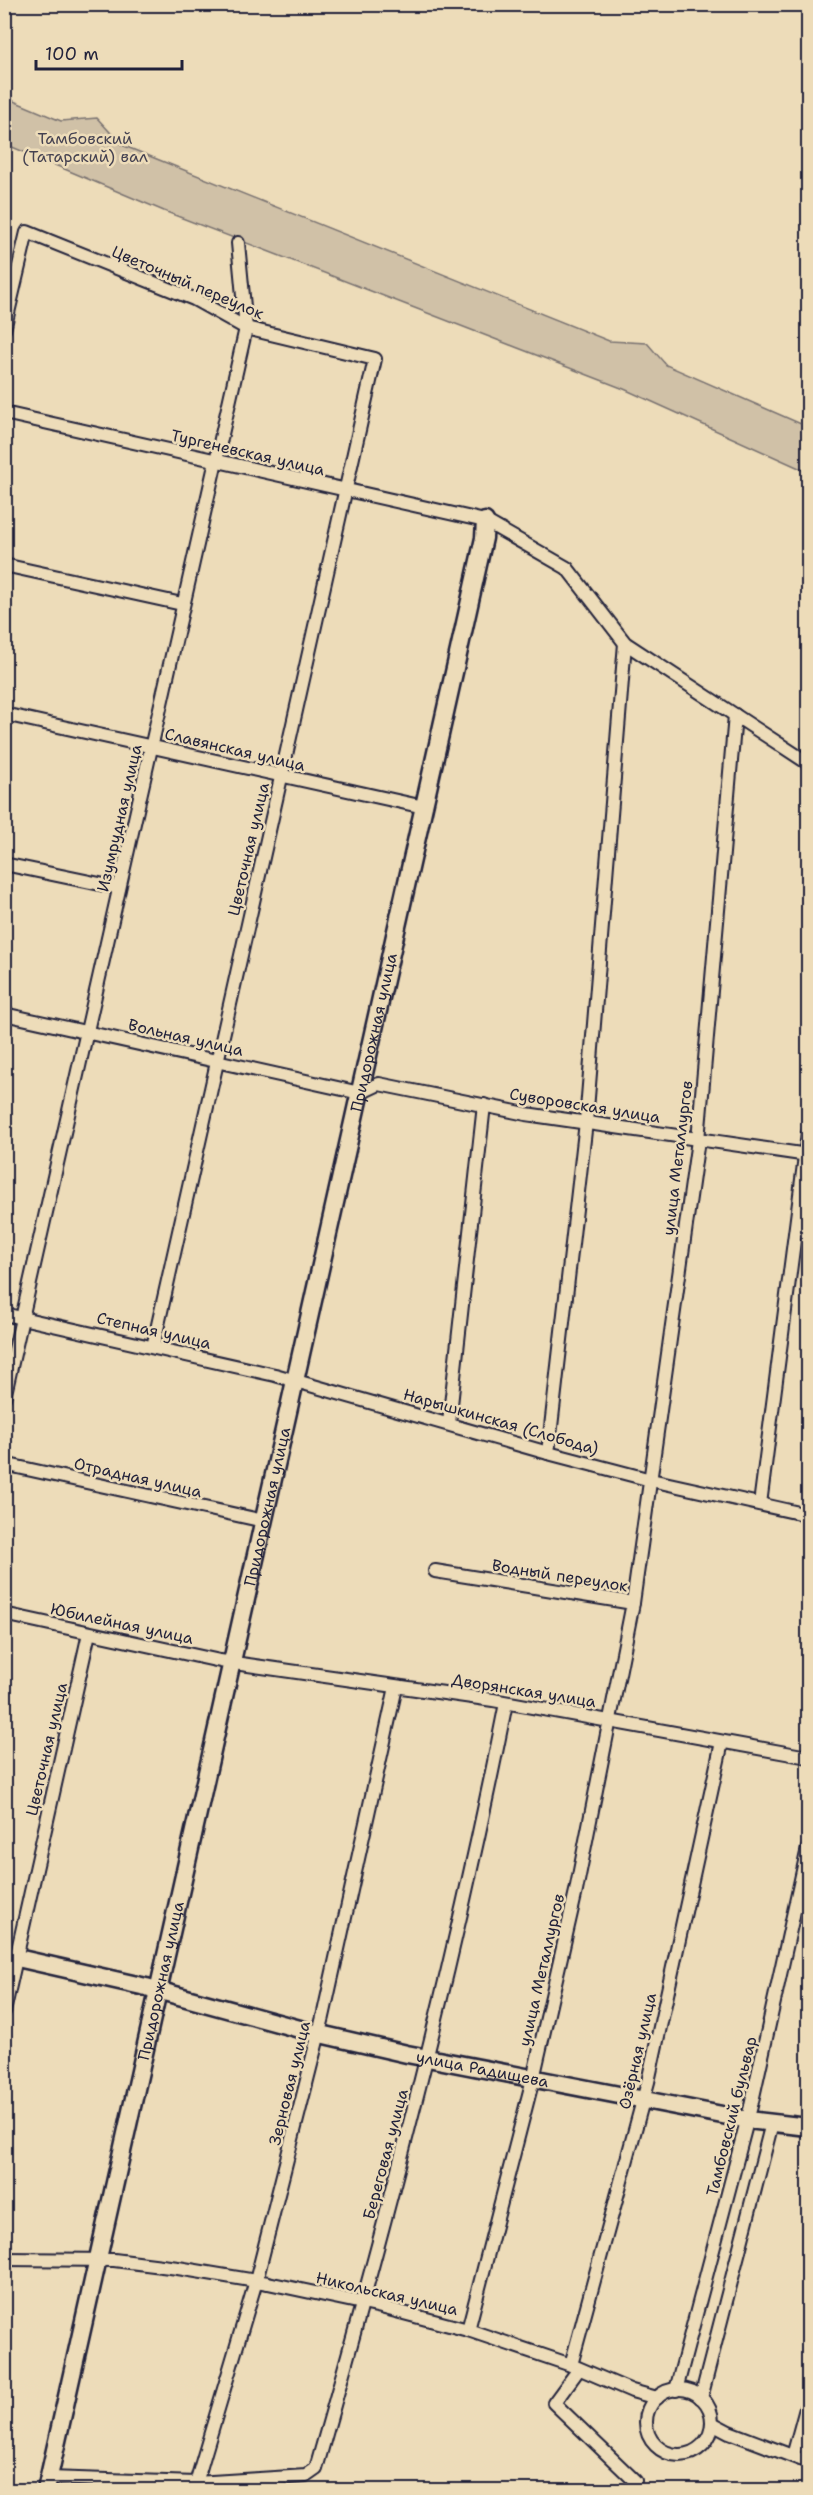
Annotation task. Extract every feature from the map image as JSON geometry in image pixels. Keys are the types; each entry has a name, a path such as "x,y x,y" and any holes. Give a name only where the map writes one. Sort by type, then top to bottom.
{"street":[{"name":"Цветочный переулок","path":"4,330 27,232 194,299 246,328 375,359"},
{"name":"Изумрудная улица","path":"4,1398 246,328 238,243"},
{"name":"Цветочная улица","path":"153,1347 375,359"},
{"name":"Тургеневская улица","path":"4,413 485,521 567,568 625,643 808,763"},
{"name":"Придорожная улица","path":"48,2484 484,538 485,521"},
{"path":"4,565 182,604"},
{"path":"548,1453 586,1122 625,643"},
{"name":"Славянская улица","path":"4,714 424,807"},
{"name":"улица Металлургов","path":"633,1603 698,1140 735,715"},
{"path":"4,864 119,888"},
{"name":"Вольная улица","path":"4,1014 360,1093"},
{"name":"Суворовская улица","path":"360,1093 380,1084 484,1106 808,1155"},
{"path":"449,1423 484,1106"},
{"path":"808,1133 808,1155 760,1504 808,1515"},
{"name":"Степная улица","path":"4,1314 296,1380"},
{"name":"Нарышкинская (Слобода)","path":"296,1380 548,1453 651,1480 760,1504"},
{"name":"Отрадная улица","path":"4,1464 264,1521"},
{"name":"Водный переулок","path":"435,1571 633,1603 610,1720"},
{"name":"Юбилейная улица","path":"4,1614 232,1663"},
{"name":"Цветочная улица","path":"4,2012 11,1956 89,1633"},
{"name":"Дворянская улица","path":"232,1663 507,1703 808,1757"},
{"name":"Зерновая улица","path":"196,2483 256,2281 319,2033 360,1859 396,1687"},
{"name":"Береговая улица","path":"196,2483 306,2476 316,2469 363,2304 428,2058 507,1703"},
{"name":"улица Металлургов","path":"468,2330 533,2079 576,1891 610,1720"},
{"name":"Озёрная улица","path":"575,2367 643,2100 722,1742"},
{"name":"Тамбовский бульвар","path":"676,2390 748,2120 808,1848"},
{"name":"улица Радищева","path":"11,1956 159,1990 319,2033 428,2058 748,2120 808,2127"},
{"path":"700,2398 772,2123"},
{"name":"Никольская улица","path":"4,2259 99,2260 178,2268 256,2281 468,2330 575,2367 632,2391 657,2398"},
{"path":"575,2367 554,2403 635,2481 633,2490"},
{"path":"676,2390 687,2391 700,2398 710,2412 712,2423 705,2443 697,2450 687,2454 666,2453 650,2438 647,2428 650,2407 666,2392 676,2390"},
{"path":"793,2456 808,2402"},
{"path":"712,2423 729,2432 808,2462"},
{"path":"48,2484 196,2483"}],"green space":[{"name":"Тамбовский (Татарский) вал","path":"4,97 61,121 97,118 122,145 609,341 647,343 666,365 808,427 808,472 624,389 164,211 5,144"}]}
